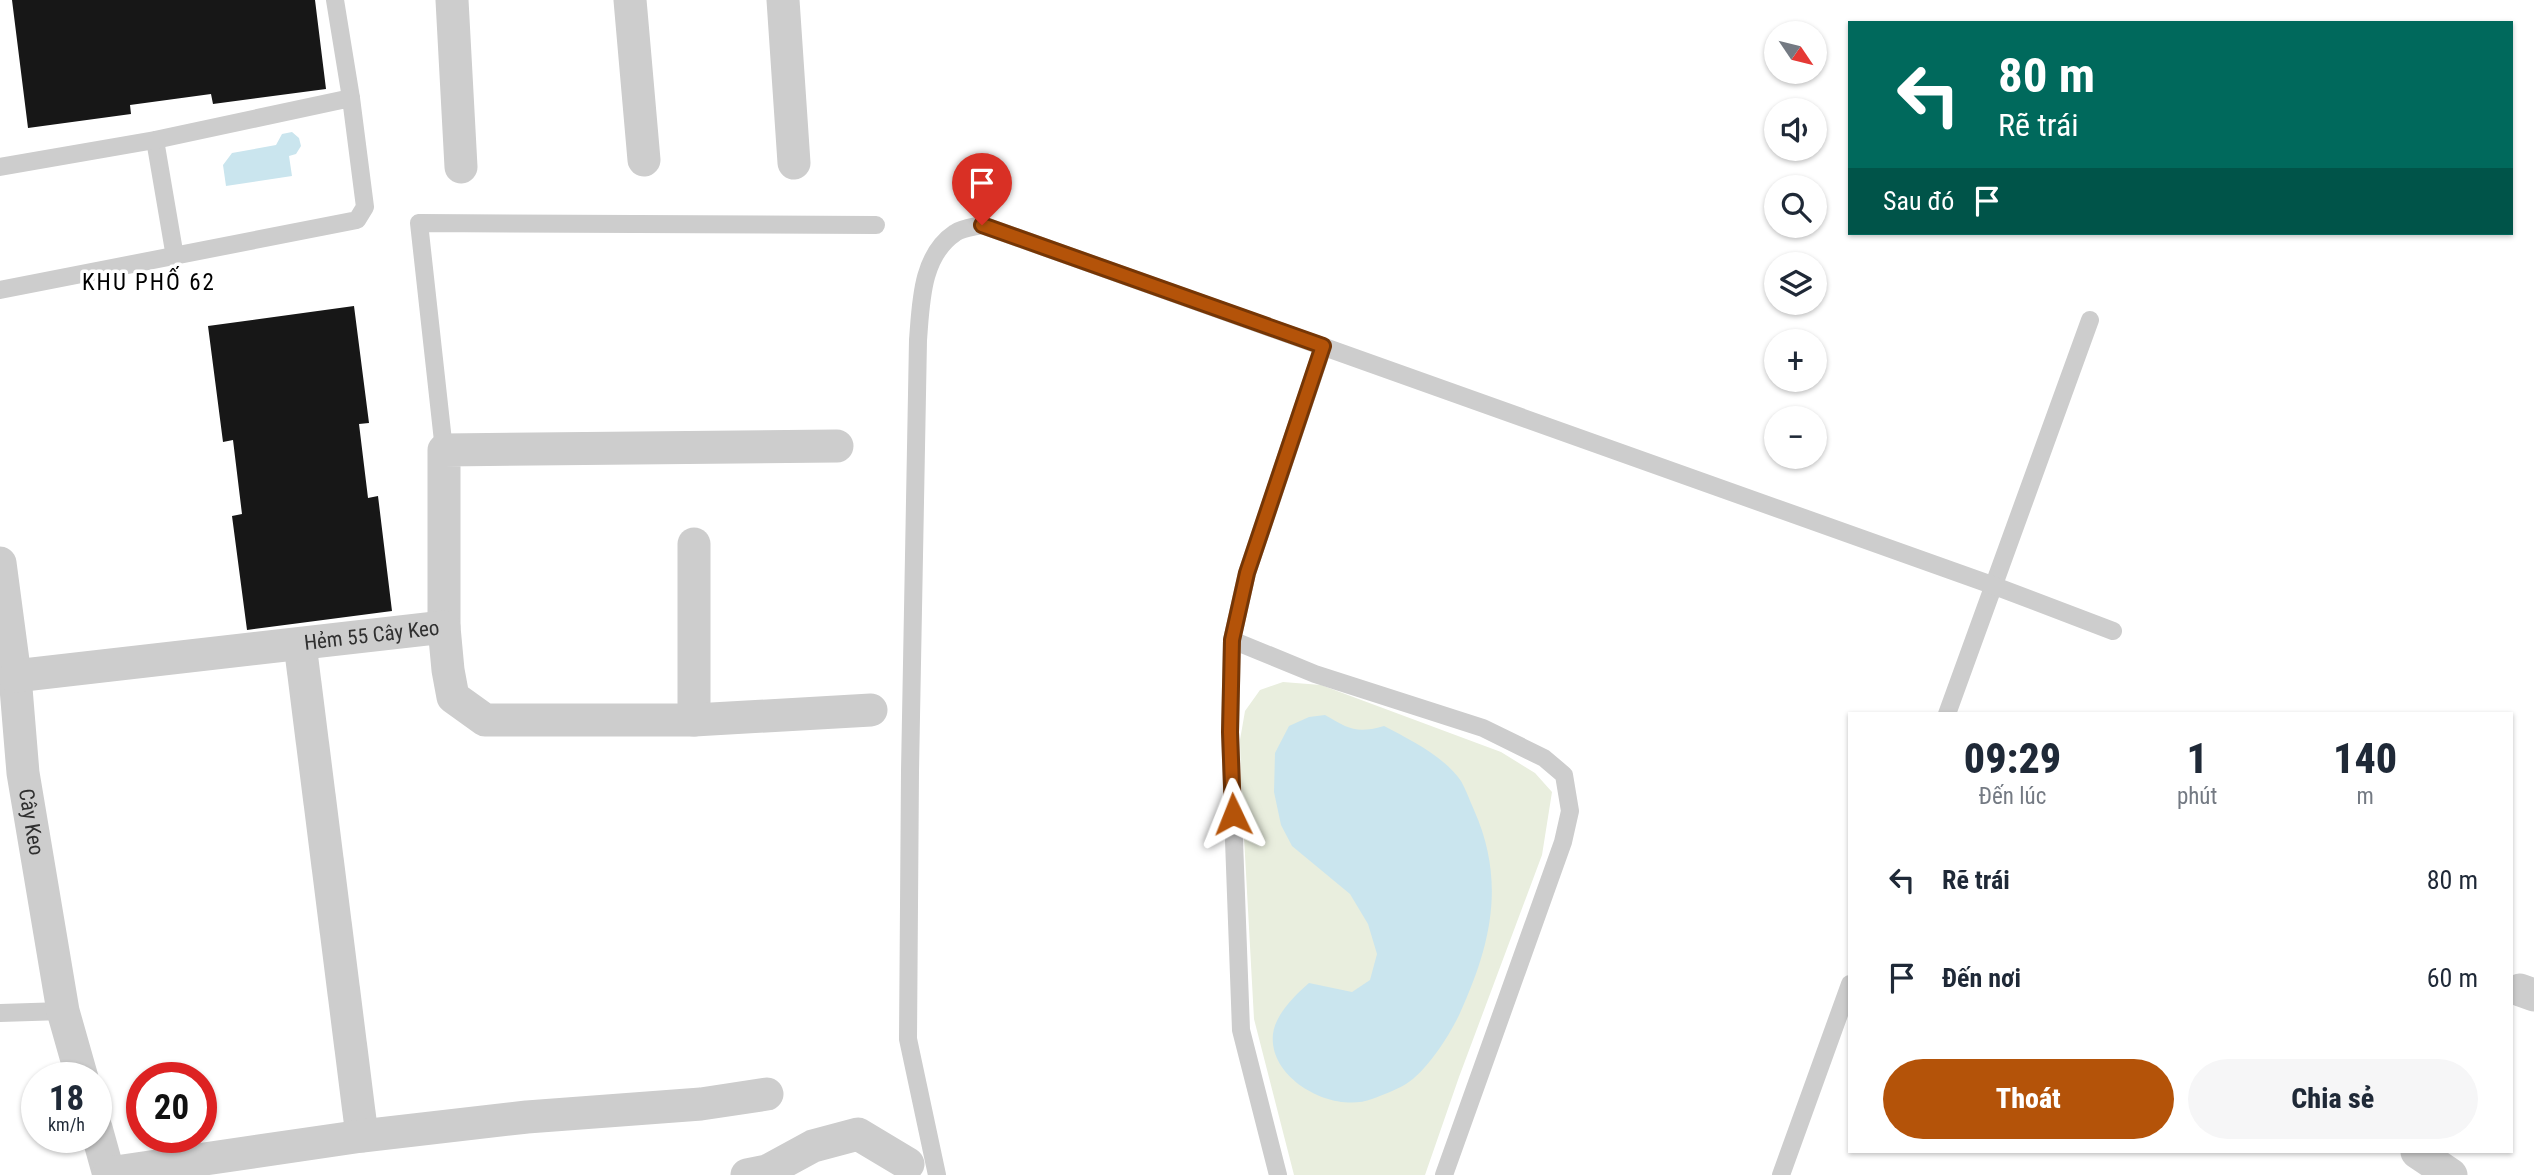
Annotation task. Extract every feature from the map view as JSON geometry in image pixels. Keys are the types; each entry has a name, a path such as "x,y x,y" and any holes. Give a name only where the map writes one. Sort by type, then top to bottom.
{"street":[{"path":"452,0 461,167"},
{"path":"630,0 644,160"},
{"path":"783,0 794,163"},
{"path":"444,627 443,450 836,446"},
{"path":"694,544 694,720"},
{"name":"Cây Keo","path":"0,563 8,676 11,774 63,1011 77,1062"},
{"name":"Hẻm 55 Cây Keo","path":"8,676 444,627 447,670 453,696 485,720 694,720 871,710"},
{"path":"300,644 362,1136"},
{"path":"103,1153 109,1174 362,1136 527,1117 701,1104 767,1094"},
{"path":"747,1175 767,1171 813,1146 858,1134 923,1169"},
{"path":"2418,1153 2451,1175"}],"lane":[{"path":"0,290 357,220 366,208 335,0"},
{"path":"0,167 155,140 351,98"},
{"path":"155,140 175,257"},
{"path":"443,450 419,223 876,225"},
{"path":"923,1169 908,1040 918,340 922,288 936,252 957,232 982,225 1992,585 2113,631"},
{"path":"1948,712 2090,320"},
{"path":"1278,1175 1241,1030 1230,732 1232,640 1247,573 1323,346"},
{"path":"1232,640 1315,674 1483,728 1544,758 1564,775 1570,811 1563,842 1444,1175"},
{"path":"1781,1175 1848,990"},
{"path":"0,1013 63,1011"}],"green space":[{"path":"1283,682 1321,685 1501,752 1535,773 1552,792 1542,855 1425,1175 1294,1175 1254,1019 1240,740 1245,711 1260,690"}],"water":[{"path":"292,132 299,138 301,146 296,154 289,156 292,176 226,186 223,165 232,153 276,145 282,134"},
{"path":"1325,715 1353,729 1366,730 1384,726 1426,749 1446,764 1465,788 1484,837 1490,863 1491,913 1486,938 1471,988 1450,1032 1429,1062 1406,1084 1356,1102 1339,1102 1306,1089 1281,1065 1274,1050 1273,1034 1278,1020 1286,1006 1309,983 1352,992 1370,980 1377,954 1368,924 1350,894 1292,846 1281,825 1274,792 1275,753 1289,726 1309,717"}],"building":[{"path":"12,0 315,0 326,89 213,104 211,94 130,105 131,114 28,128"},
{"path":"354,306 369,423 359,424 368,498 378,496 392,611 247,630 232,516 242,514 233,440 223,442 208,326"}],"district":[{"name":"KHU PHỐ 62","path":"149,282"}],"route":[{"path":"982,225 1323,346 1247,573 1232,640 1230,732 1233,814"}]}
